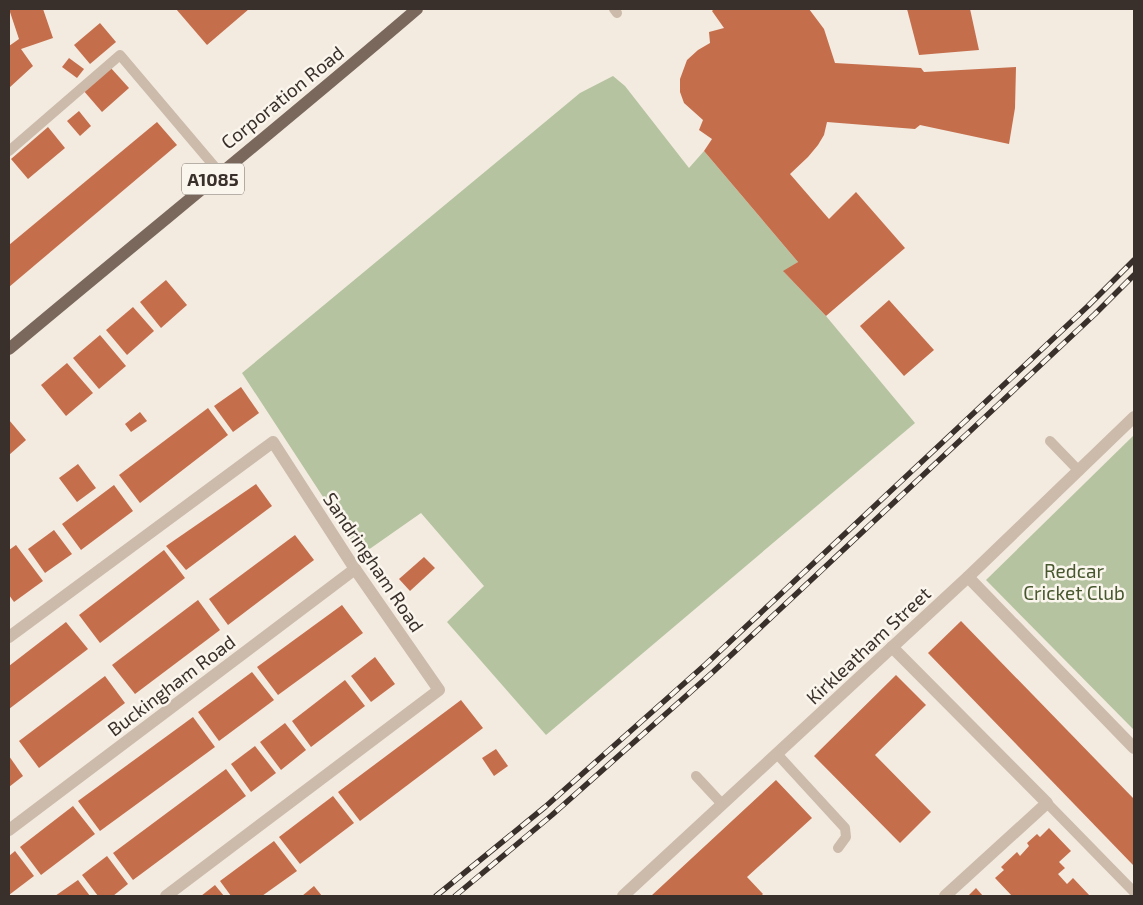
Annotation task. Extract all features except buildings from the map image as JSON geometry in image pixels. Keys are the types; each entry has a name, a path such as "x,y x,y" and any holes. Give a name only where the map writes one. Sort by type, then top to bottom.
{"main road":[{"name":"Corporation Road","path":"9,349 417,9"}],"street":[{"name":"Kirkleatham Street","path":"623,896 968,578 1134,417"},
{"name":"Sandringham Road","path":"9,638 273,442 355,569 439,690 166,896"},
{"name":"Buckingham Road","path":"9,830 355,569"},
{"path":"968,578 1134,748"},
{"path":"892,647 1047,803 945,896"}],"lane":[{"path":"9,151 120,55 220,173"},
{"path":"1050,441 1079,471"},
{"path":"778,755 845,828 846,837 838,848"},
{"path":"696,776 722,804"},
{"path":"1047,803 1134,892"}],"green space":[{"path":"613,76 625,86 689,168 704,151 798,262 784,272 826,316 915,423 546,735 447,622 484,586 421,513 361,555 242,373 580,93"},
{"name":"Redcar Cricket Club","path":"1134,435 1134,730 986,580"}],"railway":[{"path":"436,896 545,807 706,664 1088,306 1134,260"},
{"path":"455,896 552,815 713,672 1095,314 1134,275"}]}
